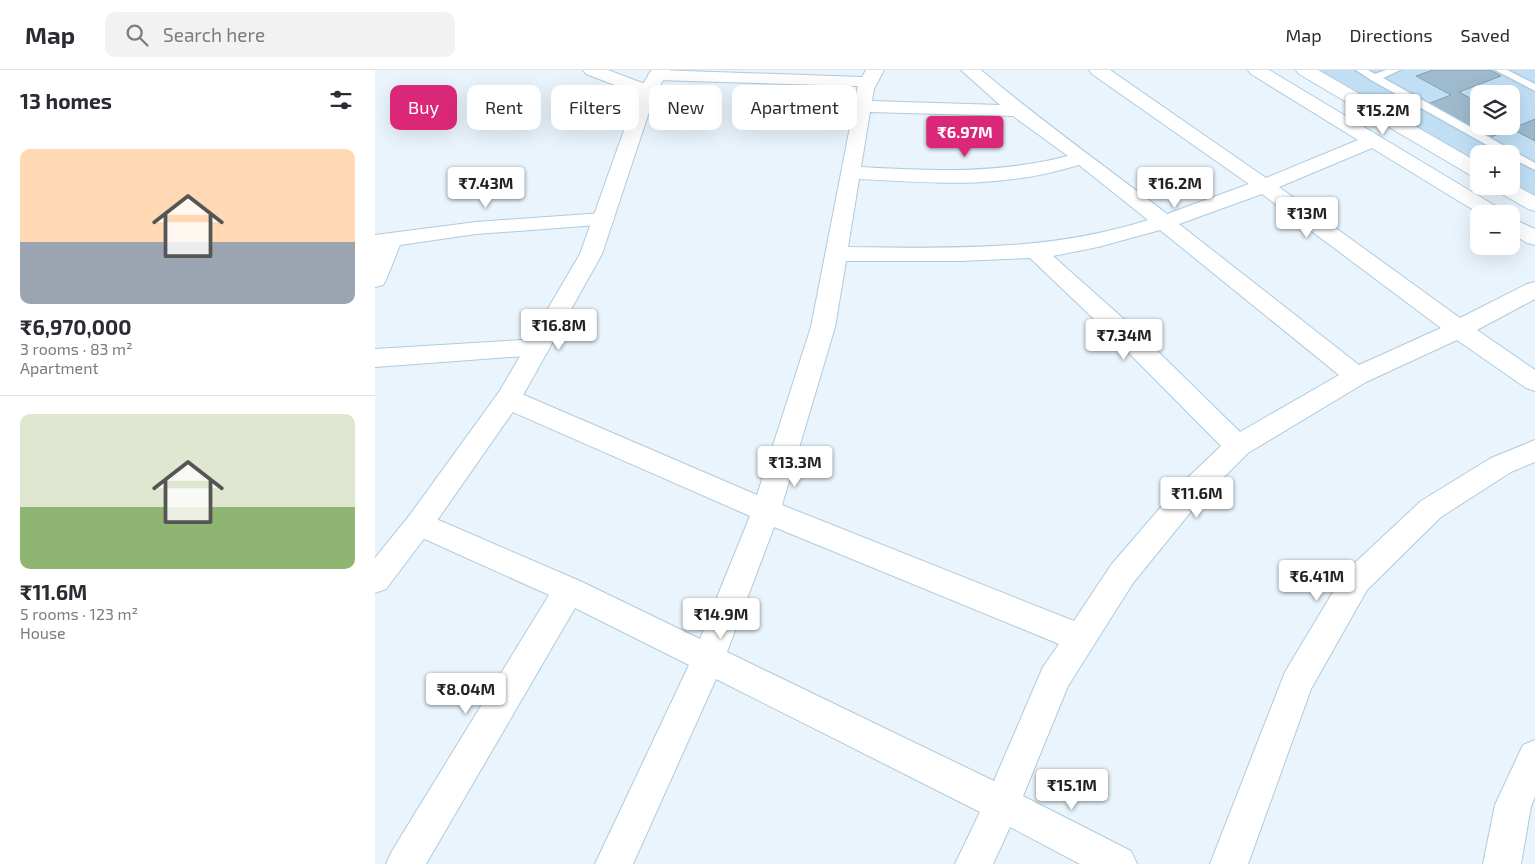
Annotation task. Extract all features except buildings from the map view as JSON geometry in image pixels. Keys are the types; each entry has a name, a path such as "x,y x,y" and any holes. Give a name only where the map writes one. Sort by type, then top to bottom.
{"street":[{"path":"591,70 609,78 861,83 1018,111"},
{"path":"970,70 1018,111 1083,158 1357,376"},
{"path":"1099,70 1265,186 1459,329 1535,382"},
{"path":"1257,70 1480,205"},
{"path":"1305,70 1470,167"},
{"path":"375,580 419,524 508,400 591,254 655,79"},
{"path":"614,864 708,660 766,511 823,327 850,172 861,83"},
{"path":"837,254 973,254 1035,251 1095,241 1164,223 1265,186 1374,140"},
{"path":"850,172 946,177 988,175 1025,172 1083,158"},
{"path":"1517,195 1535,206"},
{"path":"375,280 383,241 476,228 603,219"},
{"path":"1520,229 1535,238"},
{"path":"1035,251 1125,334 1238,446"},
{"path":"974,864 1002,804 1055,678 1122,574 1188,495 1238,446 1315,398 1357,376 1459,329 1535,289"},
{"path":"375,358 538,347"},
{"path":"508,400 766,511 1080,638"},
{"path":"1229,864 1297,683 1357,581 1431,509 1501,465 1535,450"},
{"path":"419,524 569,590 1002,804 1117,864"},
{"path":"405,864 569,590"},
{"path":"1501,864 1513,805 1535,757"}],"lane":[{"path":"1361,70 1535,167"},
{"path":"1374,78 1395,70"},
{"path":"1500,70 1535,88"}],"shaded area":[{"path":"1305,70 1535,70 1535,205 1520,193 1520,145 1470,145 1470,167"}]}
